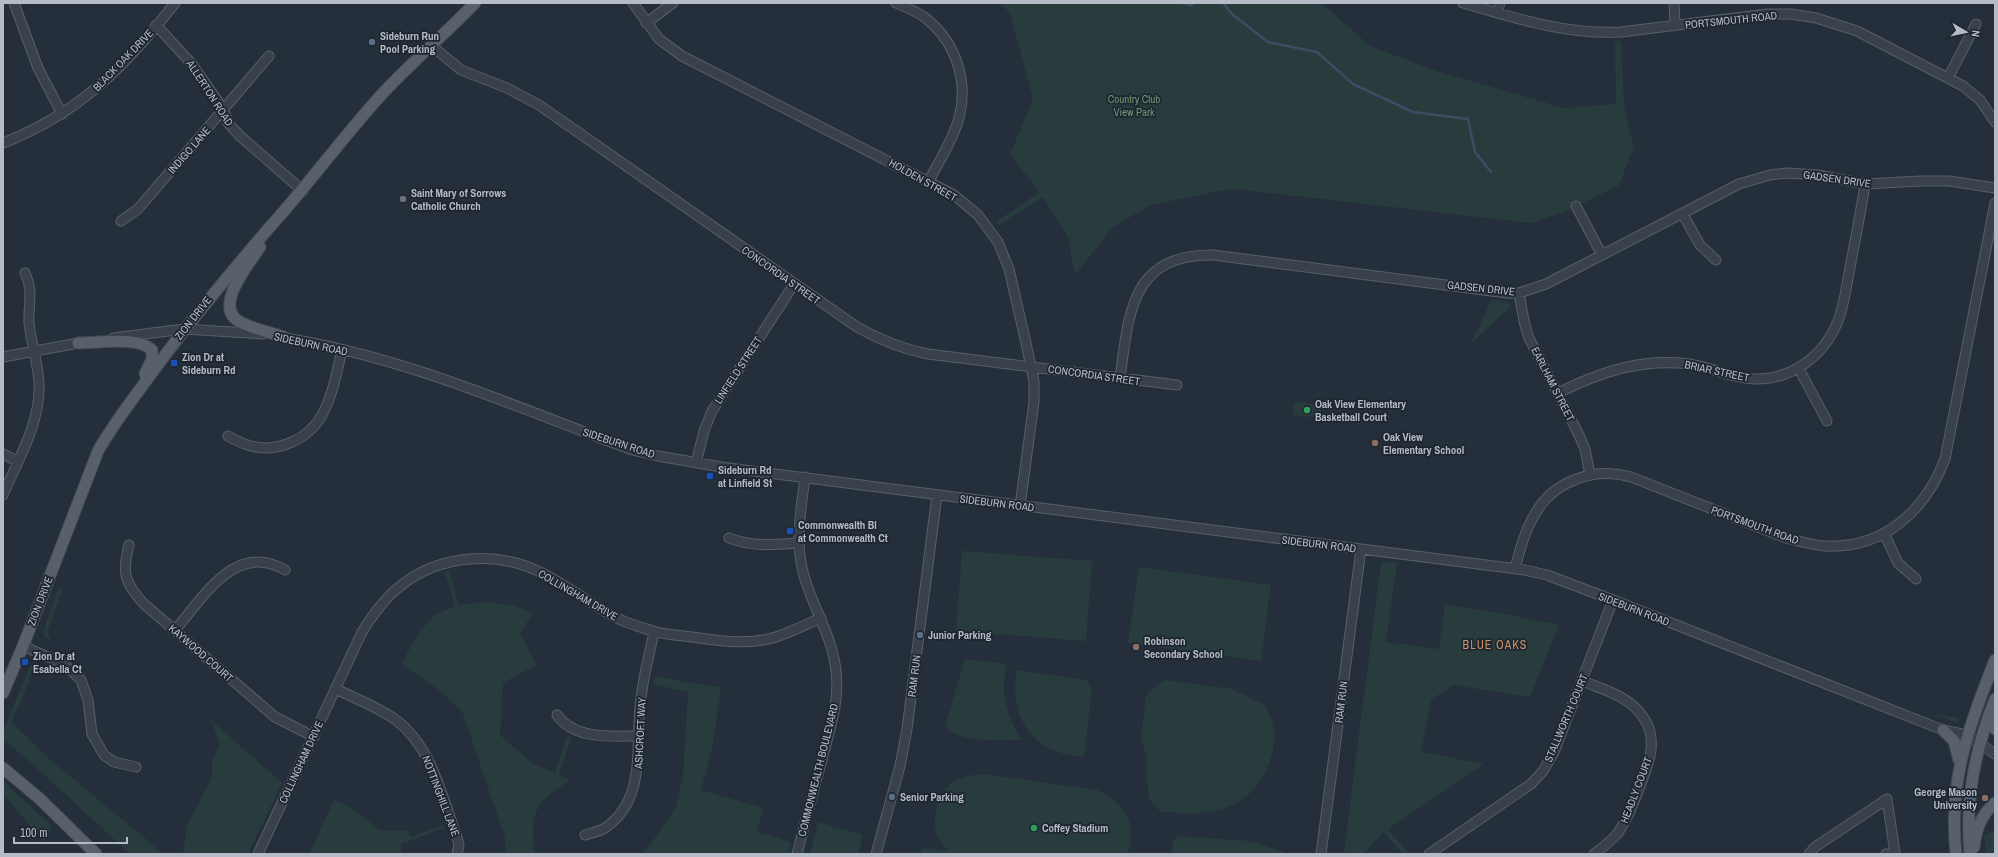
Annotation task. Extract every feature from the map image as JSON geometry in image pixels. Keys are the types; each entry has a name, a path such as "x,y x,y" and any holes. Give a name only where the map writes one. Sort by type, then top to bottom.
{"main road":[{"name":"ZION DRIVE","path":"3,693 23,646 98,451 109,431 216,288 280,217 383,94 421,54 432,46 475,3"},
{"path":"280,217 232,291 229,305 232,315 239,322 284,338"},
{"path":"78,343 137,342 147,345 152,350 152,359 134,397"},
{"path":"1956,854 1953,817 1959,764 1967,735 1995,660"},
{"path":"1972,854 1968,817 1969,796 1979,743 1995,698"},
{"path":"1995,711 1995,729"},
{"path":"1943,730 1954,741 1959,764"},
{"path":"3,768 40,800 96,854"},
{"path":"1972,854 1979,823 1987,810 1995,804"}],"street":[{"path":"14,3 38,68 62,114"},
{"name":"BLACK OAK DRIVE","path":"3,143 34,130 62,114 105,82 175,3"},
{"name":"HOLDEN STREET","path":"633,3 659,39 682,56 929,181 954,195 970,207 986,224 998,242 1009,269 1034,382 1034,402 1020,506"},
{"path":"646,23 673,3"},
{"path":"896,3 924,17 941,32 953,52 960,72 962,92 959,119 929,181"},
{"name":"PORTSMOUTH ROAD","path":"1463,3 1556,28 1581,32 1621,32 1768,14 1791,14 1816,18 1857,31 1963,86 1980,100 1995,122"},
{"path":"1497,13 1500,3"},
{"path":"1674,3 1675,25"},
{"path":"1948,78 1976,24"},
{"name":"ALLERTON ROAD","path":"156,26 191,63 224,110 228,123 240,136 302,191"},
{"name":"CONCORDIA STREET","path":"432,46 461,70 507,88 539,105 857,327 894,345 928,354 1177,385"},
{"name":"INDIGO LANE","path":"120,221 138,209 269,56"},
{"name":"GADSEN DRIVE","path":"1120,378 1128,320 1136,296 1146,281 1158,270 1172,262 1188,256 1213,255 1507,293 1519,293 1546,284 1739,184 1770,175 1806,174 1865,184 1949,181 1995,188"},
{"name":"BRIAR STREET","path":"1558,393 1602,373 1643,364 1689,364 1756,379 1775,377 1799,369 1824,346 1838,320 1865,184"},
{"name":"PORTSMOUTH ROAD","path":"1515,568 1531,520 1541,504 1551,494 1564,485 1590,474 1612,474 1631,477 1786,538 1825,546 1856,543 1884,533 1901,522 1923,502 1933,487 1945,459 1995,202"},
{"path":"1576,206 1602,254"},
{"path":"1682,213 1700,245 1716,260"},
{"path":"3,495 32,427 38,404 39,384 29,321 31,284 25,272"},
{"name":"LINFIELD STREET","path":"696,463 704,431 712,412 794,284"},
{"name":"EARLHAM STREET","path":"1519,293 1528,336 1580,435 1585,449 1590,474"},
{"name":"SIDEBURN ROAD","path":"3,357 78,343 184,329 227,331 284,338 342,350 404,367 467,388 632,450 696,463 1020,506 1515,568 1547,575 1943,730 1967,735 1995,754"},
{"path":"228,436 246,445 264,448 284,445 303,436 316,423 326,407 342,350"},
{"path":"1799,369 1826,422"},
{"path":"3,454 17,461"},
{"name":"COMMONWEALTH BOULEVARD","path":"797,854 836,703 836,672 834,653 806,582 798,544 805,478"},
{"name":"RAM RUN","path":"876,854 900,766 908,729 937,495"},
{"path":"1884,533 1898,562 1916,579"},
{"path":"729,538 744,544 798,544"},
{"name":"KAYWOOD COURT","path":"129,545 124,564 130,586 143,603 275,717 314,737"},
{"name":"RAM RUN","path":"1321,854 1361,549"},
{"name":"COLLINGHAM DRIVE","path":"258,854 362,632 376,610 398,587 424,571 449,562 472,558 494,558 517,563 546,575 615,617 654,632 727,642 754,642 778,636 821,618"},
{"path":"175,630 220,578 235,567 245,563 265,561 274,563 285,570"},
{"name":"STALLWORTH COURT","path":"1429,854 1537,778 1554,752 1613,600"},
{"name":"ASHCROFT WAY","path":"586,835 608,826 619,814 629,799 638,770 638,736 641,699 654,632"},
{"path":"23,646 64,664 81,680 88,700 92,734 104,754 114,762 136,768"},
{"name":"HEADLY COURT","path":"1582,681 1632,703 1645,720 1651,738 1649,760 1625,820 1617,834 1594,854"},
{"name":"NOTTINGHILL LANE","path":"336,689 389,715 416,739 429,760 457,837 459,845 457,854"},
{"path":"557,715 565,724 585,733 601,736 638,736"},
{"path":"1979,743 1995,748"},
{"path":"1809,854 1815,847 1887,799 1895,853 1886,854"}],"green space":[{"name":"Country Club View Park","path":"1000,3 1321,3 1370,46 1436,71 1564,108 1616,104 1615,41 1621,41 1624,106 1634,147 1619,185 1569,210 1531,223 1234,189 1151,205 1113,227 1075,275 1068,237 1043,197 999,225 997,221 1040,192 1010,155 1033,98 1010,13"},
{"path":"1492,299 1506,302 1512,306 1471,343"},
{"name":"Oak View Elementary Basketball Court","path":"1294,402 1321,405 1321,418 1293,415"},
{"path":"962,551 1092,561 1086,641 956,631"},
{"path":"1381,561 1397,563 1386,642 1439,649 1445,605 1502,613 1559,625 1530,697 1453,685 1431,700 1421,752 1484,764 1388,829 1409,854 1403,854 1383,832 1364,854 1344,854"},
{"path":"1139,567 1271,585 1261,661 1128,643"},
{"path":"449,571 459,605 477,603 506,604 524,609 532,614 520,633 536,665 503,683 500,735 533,764 555,773 567,736 571,738 559,775 570,780 543,801 538,807 535,815 533,823 533,841 534,849 537,854 506,854 505,837 462,711 435,687 401,664 420,631 435,615 455,606 445,572"},
{"path":"58,588 62,591 47,632 51,642 44,636 44,630"},
{"path":"39,655 40,658 35,663 22,699 11,722 46,756 164,854 130,854 28,760 3,739 3,731 33,660"},
{"path":"965,659 1006,664 1004,685 1006,704 1008,712 1021,740 981,740 970,738 960,736 945,726"},
{"path":"1017,670 1086,680 1092,689 1084,757 1066,754 1051,749 1038,741 1028,731 1021,718 1017,704 1015,688"},
{"path":"655,676 721,687 713,744 701,790 763,808 757,832 791,842 788,854 642,854 658,834 676,807 683,775 688,692 653,684"},
{"path":"1165,680 1232,689 1266,706 1273,723 1274,736 1270,760 1259,783 1241,800 1222,809 1204,813 1178,813 1160,811 1149,799 1146,775 1147,758 1141,737 1146,695"},
{"path":"1934,714 1959,718 1958,723"},
{"path":"210,719 282,783 248,854 183,854 187,826 212,778 212,763 220,743"},
{"path":"984,774 1097,790 1107,795 1122,808 1130,824 1130,843 1127,854 921,854 922,848 947,851 938,837 935,826 937,807 944,791 960,778"},
{"path":"3,781 52,826 44,842 3,794"},
{"path":"334,800 352,808 380,830 408,831 411,837 444,825 444,828 401,844 401,854 309,854"},
{"path":"818,822 863,835 858,854 810,854"},
{"path":"1995,830 1995,848 1991,854 1987,854 1984,835"},
{"path":"1179,836 1250,841 1290,854 1171,854 1173,840"}],"waterway":[{"path":"1183,3 1192,5 1193,3"},
{"path":"1223,3 1232,14 1268,42 1317,52 1353,84 1413,112 1468,119 1475,152 1491,172"}],"place":[{"name":"Sideburn Run Pool Parking","path":"372,42"},
{"name":"Saint Mary of Sorrows Catholic Church","path":"403,199"},
{"name":"Zion Dr at Sideburn Rd","path":"174,363"},
{"name":"Oak View Elementary Basketball Court","path":"1307,410"},
{"name":"Oak View Elementary School","path":"1375,443"},
{"name":"Sideburn Rd at Linfield St","path":"710,476"},
{"name":"Commonwealth Bl at Commonwealth Ct","path":"790,531"},
{"name":"Junior Parking","path":"920,635"},
{"name":"Robinson Secondary School","path":"1136,647"},
{"name":"Zion Dr at Esabella Ct","path":"25,662"},
{"name":"Senior Parking","path":"892,797"},
{"name":"George Mason University","path":"1985,798"},
{"name":"Coffey Stadium","path":"1034,828"}],"district":[{"name":"BLUE OAKS","path":"1495,645"}]}
